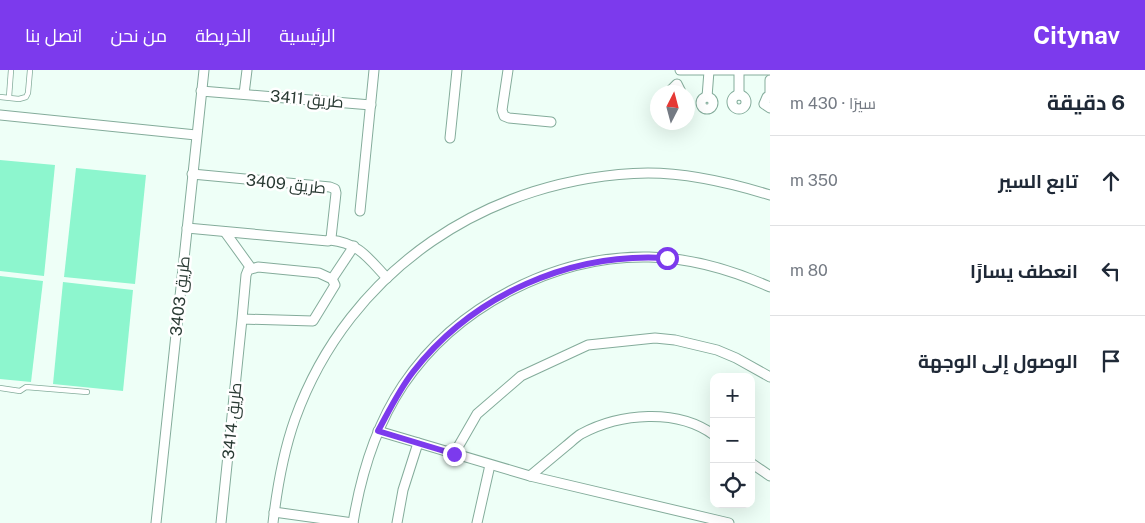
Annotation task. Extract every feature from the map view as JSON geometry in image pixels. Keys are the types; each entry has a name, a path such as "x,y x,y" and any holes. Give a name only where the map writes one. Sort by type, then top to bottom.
{"street":[{"name":"طريق 3403","path":"156,523 204,70"},
{"path":"244,94 247,70"},
{"path":"360,211 374,70"},
{"path":"450,138 457,70"},
{"path":"508,70 502,110 504,116 551,122"},
{"path":"679,85 679,70 770,70"},
{"path":"707,97 709,71"},
{"path":"732,71 739,95"},
{"path":"770,80 770,96 764,104 770,108"},
{"name":"طريق 3411","path":"201,91 371,104"},
{"path":"0,115 196,135"},
{"path":"273,523 282,464 295,419 314,376 336,338 359,307 387,278 420,249 463,221 506,200 550,186 598,176 649,173 690,176 740,186 770,196"},
{"name":"طريق 3409","path":"192,174 335,189 330,240"},
{"path":"187,228 346,242 354,246 387,278"},
{"path":"225,232 251,268 258,267 319,273 332,279 335,285 313,321 242,320"},
{"path":"332,279 354,246"},
{"path":"274,512 353,523 361,478 378,431 402,386 450,332 492,301 520,286 550,274 578,266 607,260 651,257 700,264 748,278 770,287"},
{"name":"طريق 3414","path":"221,523 246,275 251,268"},
{"path":"454,454 477,414 521,376 588,345 655,338 675,340 717,350 770,377"},
{"path":"530,476 580,434 619,419 661,417 684,422 710,432"},
{"path":"378,431 490,465 693,519 729,523"},
{"path":"396,523 403,490 418,443"},
{"path":"477,523 490,465"},
{"path":"755,466 770,476"}],"lane":[{"path":"9,97 11,70"},
{"path":"0,97 19,99 26,97 30,70"},
{"path":"0,388 20,391 26,387 87,392"}],"green space":[{"path":"0,160 55,165 44,276 0,271"},
{"path":"76,168 146,175 135,284 64,277"},
{"path":"0,276 43,281 31,382 0,379"},
{"path":"63,282 133,290 123,391 53,384"}],"route":[{"path":"454,454 378,431 402,386 437,344 450,332 506,293 564,270 607,260 636,257 667,258"}]}
